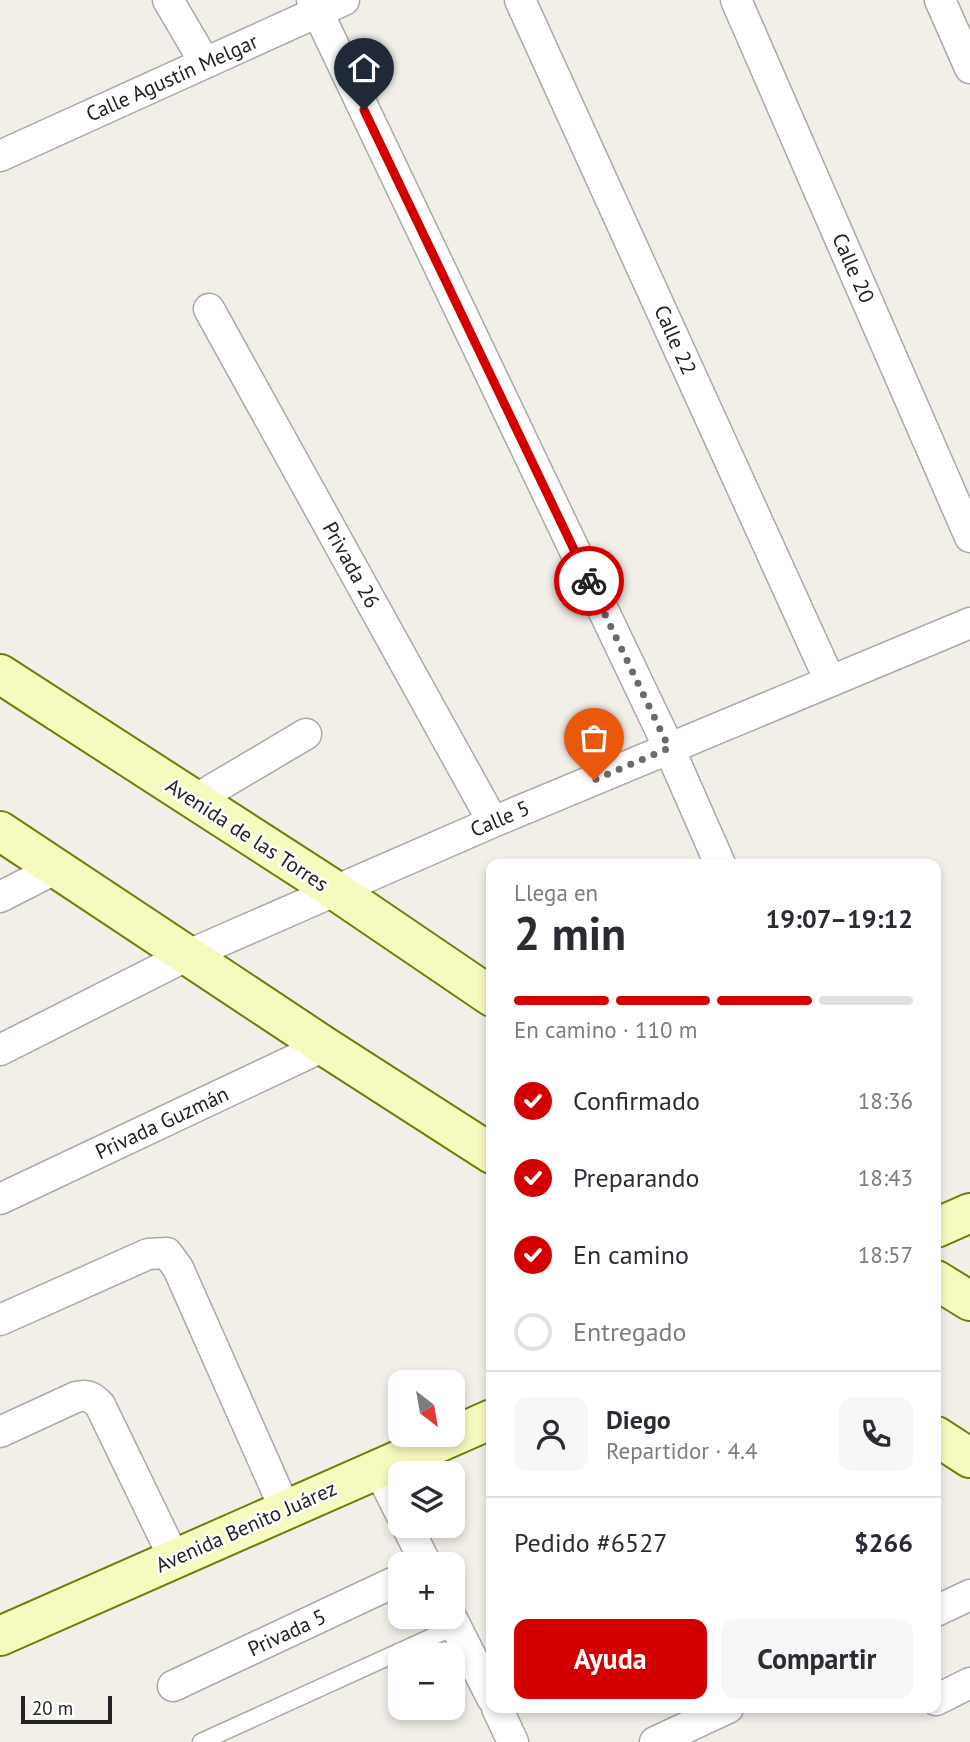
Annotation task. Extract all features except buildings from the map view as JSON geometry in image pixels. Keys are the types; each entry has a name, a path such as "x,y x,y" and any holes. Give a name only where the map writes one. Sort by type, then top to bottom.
{"main road":[{"name":"Avenida de las Torres","path":"0,674 336,891 486,994"},
{"path":"0,831 186,956 486,1150"},
{"path":"941,1226 970,1213"},
{"path":"941,1283 970,1301"},
{"name":"Avenida Benito Juárez","path":"0,1636 486,1422"},
{"path":"941,1439 970,1458"}],"street":[{"path":"167,0 205,63"},
{"name":"Calle Agustín Melgar","path":"0,156 205,63 314,6 344,0"},
{"name":"Calle 22","path":"520,0 830,681"},
{"name":"Calle 20","path":"736,0 970,537"},
{"path":"940,0 970,68"},
{"path":"314,6 669,748 718,859"},
{"name":"Privada 26","path":"209,309 494,821"},
{"name":"Calle 5","path":"0,1050 186,956 494,821 970,622"},
{"path":"193,801 306,734"},
{"path":"0,897 55,869"},
{"name":"Privada Guzmán","path":"0,1199 324,1046"},
{"path":"0,1320 148,1254 167,1253 178,1268 285,1509"},
{"path":"0,1432 76,1397 85,1395 93,1398 100,1405 175,1560"},
{"path":"378,1468 388,1488"},
{"name":"Privada 5","path":"173,1686 388,1585"},
{"path":"941,1609 970,1595"},
{"path":"458,1629 486,1686"},
{"path":"941,1698 970,1683"},
{"path":"654,1742 717,1713"}],"lane":[{"path":"201,1742 439,1629"}],"way so far":[{"path":"589,581 669,748 594,780"}],"route":[{"path":"364,110 589,581"}]}
